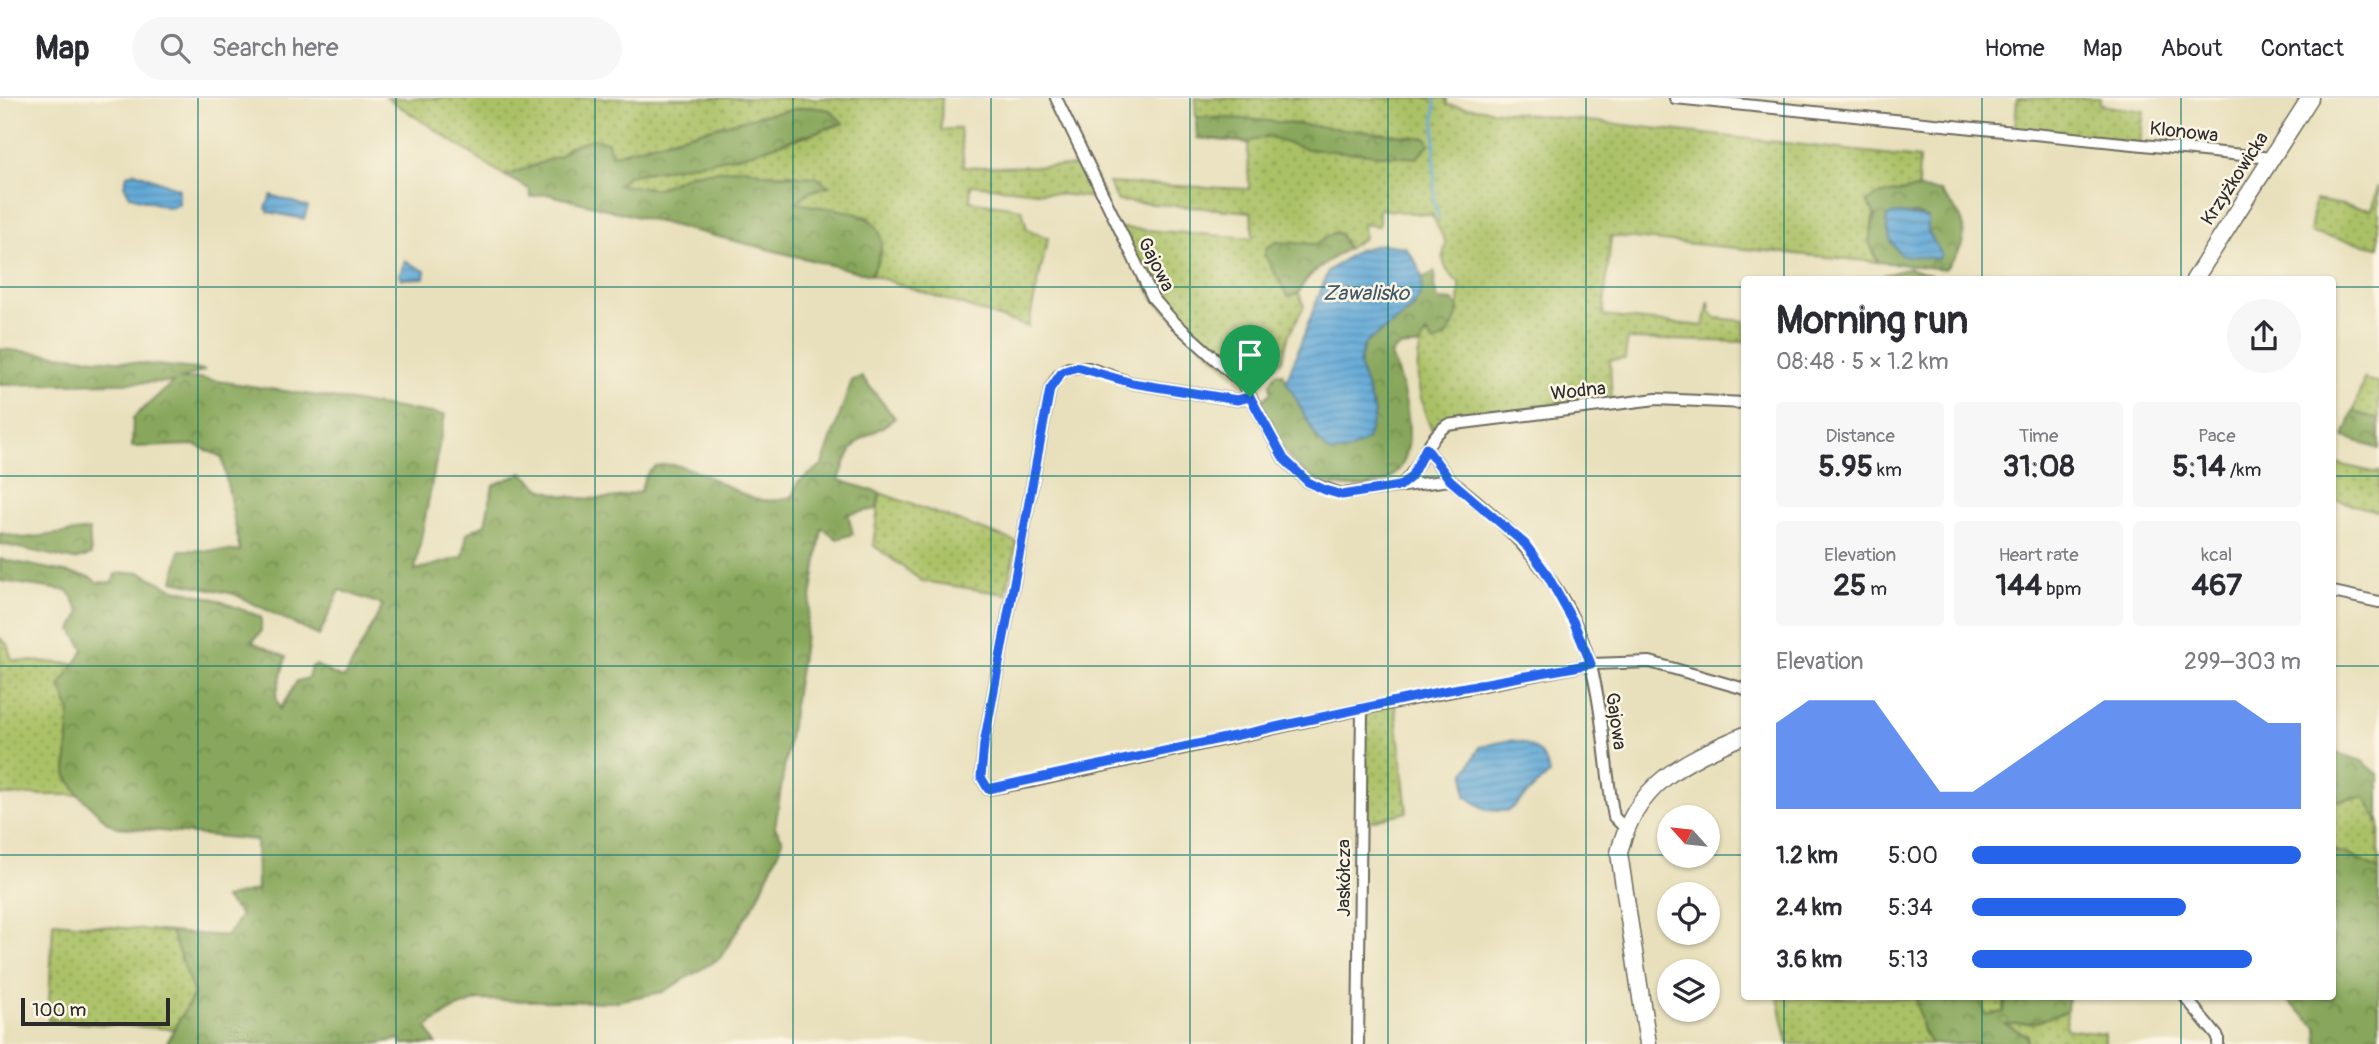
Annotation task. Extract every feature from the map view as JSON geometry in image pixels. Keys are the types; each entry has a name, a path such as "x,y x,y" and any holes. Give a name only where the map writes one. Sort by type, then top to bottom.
{"street":[{"name":"Gajowa","path":"1056,98 1153,298 1173,321 1244,385 1284,459 1308,482 1342,495 1450,480 1525,544 1545,571 1574,623 1591,664 1614,817 1625,828"},
{"name":"Klonowa","path":"1675,98 2272,158"},
{"name":"Krzyżkowicka","path":"2197,276 2311,98"},
{"path":"1250,397 1237,400 1132,383 1077,367 1062,372 1054,382 1045,415 984,744 982,781 988,789 1591,664 1650,662 1741,689"},
{"name":"Wodna","path":"1400,486 1411,477 1436,433 1447,425 1656,399 1741,403"},
{"path":"1426,448 1450,480"},
{"path":"2336,593 2379,602"},
{"name":"Jaskółcza","path":"1358,1044 1362,710"},
{"path":"1648,1044 1619,853 1625,828 1640,802 1664,777 1741,737"},
{"path":"2188,1000 2218,1037 2218,1044"}],"green space":[{"path":"387,98 942,98 941,130 960,128 964,167 1089,166 1106,199 971,185 970,201 1022,209 1027,229 1048,238 1028,327 871,275 882,253 870,217 795,203 809,192 828,186 791,174 765,174 746,168 691,174 657,189 619,185 627,176 745,155 842,124 830,110 809,107 762,115 610,155 569,147 560,156 505,176"},
{"path":"1195,98 1447,98 1447,105 1919,158 1918,189 1877,195 1869,242 1878,262 1611,236 1603,316 1704,326 1709,301 1710,312 1716,318 1741,321 1741,342 1627,339 1625,359 1610,360 1612,404 1460,416 1432,430 1423,407 1418,381 1421,343 1426,332 1445,337 1458,311 1460,290 1459,283 1445,265 1443,255 1446,243 1432,215 1379,209 1379,226 1363,224 1364,238 1347,249 1344,240 1302,246 1276,242 1265,256 1288,296 1299,293 1304,306 1289,335 1282,360 1244,385 1153,298 1119,228 1253,238 1251,212 1118,201 1108,183 1249,189 1248,143 1197,138"},
{"path":"2017,98 2101,98 2100,105 2144,111 2140,143 2015,130"},
{"path":"809,107 830,110 843,123 745,155 627,176 619,185 657,189 691,174 746,168 765,174 816,177 829,186 809,192 796,203 850,212 865,217 875,225 881,237 880,253 871,275 546,194 531,197 529,189 505,176 560,156 569,147 592,139 608,142 611,155 762,115"},
{"path":"1196,117 1249,119 1427,138 1429,144 1417,158 1307,149 1266,137 1248,142 1197,138"},
{"path":"2379,184 2379,247 2310,233 2315,200 2371,210"},
{"path":"1918,189 1941,191 1959,215 1964,233 1958,252 1945,269 1878,262 1869,242 1875,215 1867,202 1877,195","holes":["1914,214 1928,218 1928,232 1936,248 1914,255 1892,244 1886,222 1900,215"]},
{"path":"1335,232 1340,234 1347,249 1312,274 1299,293 1288,296 1265,256 1266,248 1276,242 1316,244"},
{"path":"1909,268 1934,276 1884,276"},
{"path":"1435,271 1434,287 1438,300 1453,301 1459,308 1453,325 1439,341 1434,343 1426,333 1419,346 1399,347 1391,355 1408,419 1409,440 1405,459 1395,474 1377,484 1352,487 1330,484 1310,476 1286,453 1260,402 1271,393 1270,384 1276,373 1282,373 1304,410 1318,443 1375,414 1359,365 1364,344 1414,308 1422,279"},
{"path":"0,349 205,370 178,380 198,378 445,415 415,570 463,557 467,533 485,524 493,485 522,473 541,489 556,494 605,498 641,491 647,474 657,466 671,465 703,474 757,499 775,500 793,496 797,483 822,465 852,380 862,377 895,418 857,443 848,456 839,480 880,493 877,509 848,514 853,534 837,539 822,528 775,827 783,840 758,898 720,958 663,992 611,1002 478,1000 452,1010 427,1027 436,1044 402,1044 401,1039 375,1044 166,1044 194,994 171,932 227,936 241,915 224,898 257,890 256,840 117,827 108,823 79,795 66,774 70,711 60,685 84,650 72,630 80,613 69,591 0,581 0,559 90,577 97,582 112,583 115,574 140,572 171,588 212,598 261,617 261,632 252,642 286,657 276,696 280,709 297,681 308,678 311,667 316,665 339,677 345,677 383,605 340,590 319,636 234,594 173,581 180,550 240,551 222,457 195,445 132,447 133,418 173,382 0,385"},
{"path":"2364,379 2379,383 2379,419 2353,412"},
{"path":"2353,412 2379,419 2379,449 2344,437"},
{"path":"2336,464 2378,473 2379,471 2379,512 2336,500"},
{"path":"880,493 1017,542 1006,594 922,581 873,545"},
{"path":"89,530 91,555 74,560 0,544 0,533 24,538"},
{"path":"0,638 7,644 12,660 75,664 60,685 70,711 66,774 79,795 0,795"},
{"path":"1395,704 1407,812 1363,823 1365,712"},
{"path":"2336,753 2362,761 2379,775 2379,823 2365,797 2336,801"},
{"path":"2365,797 2379,823 2379,870 2345,853 2336,852 2336,801"},
{"path":"2336,852 2345,853 2379,870 2379,1044 2318,1044 2317,1027 2286,1000 2336,1000"},
{"path":"53,922 171,932 194,994 174,1029 48,1021"},
{"path":"1778,1000 1916,1000 1923,1031 1931,1044 1788,1044"},
{"path":"1916,1000 1981,1000 1985,1015 2004,1012 2005,1000 2068,1000 2067,1011 2037,1022 2005,1024 2028,1036 2026,1044 1931,1044 1923,1031"},
{"path":"1981,1000 2005,1000 2004,1012 1985,1015"},
{"path":"2067,1011 2066,1029 2105,1034 2105,1044 2026,1044 2028,1035 2003,1024 2037,1022"}],"water":[{"path":"135,172 179,189 179,204 170,208 130,196 124,185 127,175"},
{"path":"271,195 308,207 304,219 269,212 266,208"},
{"path":"1894,213 1928,218 1928,232 1941,253 1939,259 1902,255 1898,252 1887,227 1887,216"},
{"name":"Zawalisko","path":"1381,244 1405,247 1417,264 1422,279 1421,292 1415,304 1405,314 1364,344 1359,365 1375,414 1367,440 1348,451 1331,453 1312,430 1286,382 1328,271 1358,250"},
{"path":"405,261 425,271 424,278 402,279 399,275"},
{"path":"1510,740 1524,743 1536,750 1545,760 1549,774 1509,811 1486,810 1465,796 1465,773 1480,747"}],"waterway":[{"path":"1435,98 1434,203 1439,218"}],"route":[{"path":"1077,367 1089,368 1132,383 1237,400 1250,397 1284,459 1308,482 1342,495 1400,486 1418,467 1426,448 1450,480 1477,500 1525,544 1545,571 1574,623 1591,664 1438,692 1003,788 988,789 981,777 984,744 1050,389 1054,382 1068,368 1077,367"}]}
